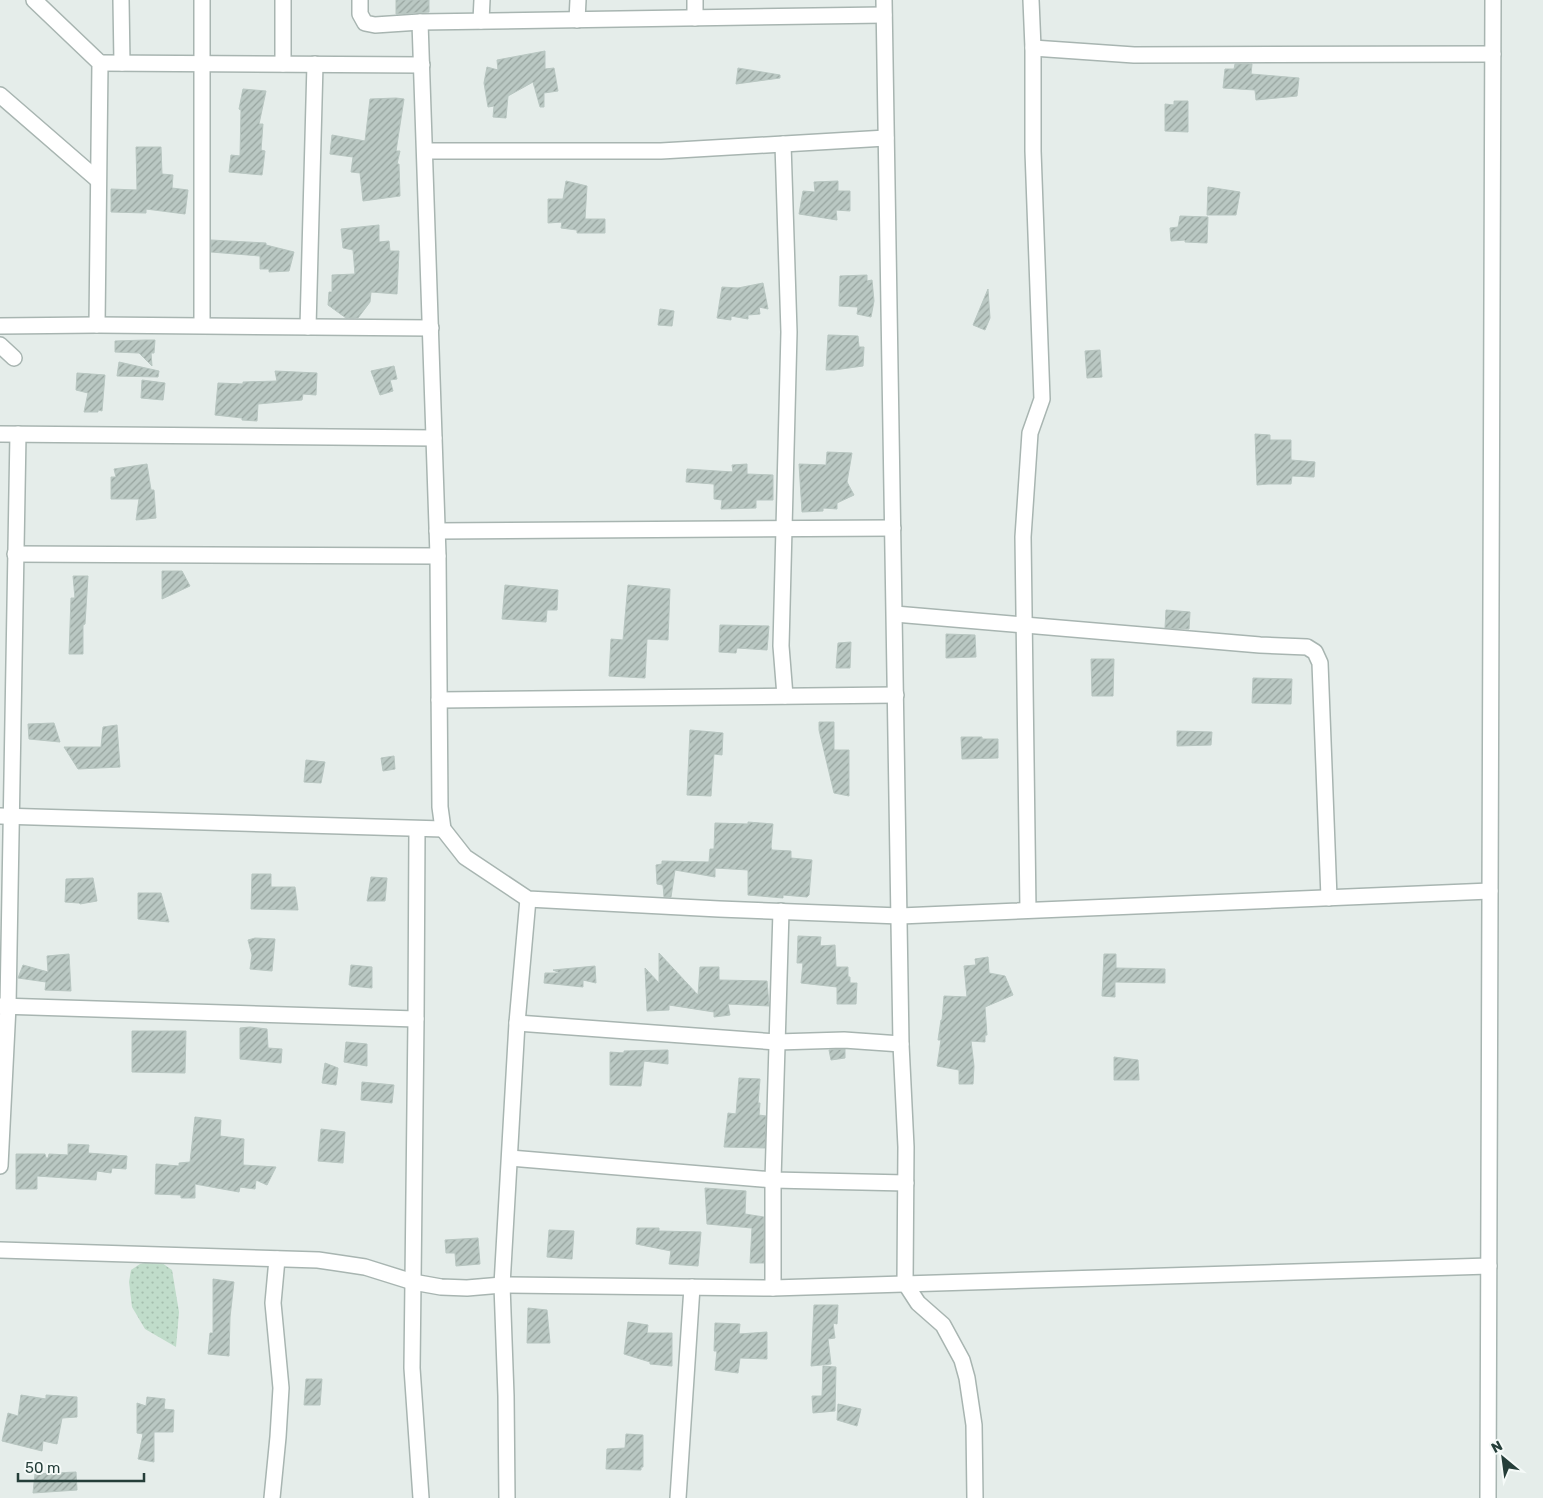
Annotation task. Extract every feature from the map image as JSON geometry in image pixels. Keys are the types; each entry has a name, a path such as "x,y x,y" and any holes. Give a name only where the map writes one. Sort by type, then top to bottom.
{"street":[{"path":"34,0 100,63 422,65"},
{"path":"121,0 122,63"},
{"path":"202,0 202,325"},
{"path":"283,0 283,64"},
{"path":"360,0 360,14 365,22 375,25 420,22 695,18 884,8 901,1044 906,1183 905,1283 918,1302 942,1325 962,1360 967,1378 974,1425 974,1498"},
{"path":"481,21 482,0"},
{"path":"577,20 578,0"},
{"path":"695,0 695,18"},
{"path":"1028,910 1023,537 1030,433 1042,399 1031,0"},
{"path":"1488,1498 1494,0"},
{"path":"420,22 438,556 440,807 443,830 465,857 528,899 900,916 1490,891"},
{"path":"1033,48 1134,55 1493,54"},
{"path":"97,324 100,63"},
{"path":"308,326 314,64"},
{"path":"0,95 98,180"},
{"path":"425,152 661,151 886,138"},
{"path":"783,144 789,332 781,646 784,696"},
{"path":"0,326 97,324 431,328"},
{"path":"0,345 14,358"},
{"path":"0,434 434,438"},
{"path":"0,1166 4,1006 5,816 16,554 18,434"},
{"path":"437,532 893,528"},
{"path":"16,554 438,556"},
{"path":"894,614 1260,645 1307,647 1315,652 1320,663 1329,898"},
{"path":"439,700 896,694"},
{"path":"5,816 443,830"},
{"path":"417,829 412,1368 420,1498"},
{"path":"506,1498 506,1396 502,1285 518,1023 528,899"},
{"path":"773,1288 773,1180 781,911"},
{"path":"4,1006 416,1019"},
{"path":"518,1023 777,1042 844,1040 901,1044"},
{"path":"510,1158 773,1180 906,1183"},
{"path":"0,1250 318,1260 365,1267 413,1282 441,1287 467,1288 502,1285 773,1288 1489,1266"},
{"path":"272,1498 281,1388 273,1303 277,1259"},
{"path":"678,1498 692,1287"}],"green space":[{"path":"150,1262 162,1263 172,1270 179,1312 176,1347 145,1329 132,1307 129,1282 131,1270 140,1264"}],"building":[{"path":"396,0 429,0 429,12 396,14"},
{"path":"545,51 545,69 554,68 558,91 544,93 544,107 540,107 533,82 508,96 506,118 493,117 494,106 488,107 484,83 487,67 498,70 497,60"},
{"path":"1235,64 1252,64 1251,74 1299,78 1297,96 1256,100 1255,90 1223,88 1225,69 1234,69"},
{"path":"738,68 780,75 780,78 736,84"},
{"path":"243,89 266,91 259,124 263,124 261,150 265,151 262,175 229,172 231,155 240,156 241,110 239,109"},
{"path":"370,99 404,99 396,151 400,151 397,164 399,164 400,196 363,201 360,173 351,172 353,157 330,154 332,135 365,141"},
{"path":"1174,101 1188,101 1188,132 1165,131 1165,104 1174,105"},
{"path":"136,147 161,147 162,174 173,175 172,188 188,190 185,214 146,209 146,213 111,212 111,189 137,190"},
{"path":"566,181 587,186 585,219 605,219 605,233 577,233 577,230 561,228 562,222 548,223 548,199 563,199"},
{"path":"838,181 838,191 850,191 850,211 836,210 837,220 799,214 803,191 815,192 814,182"},
{"path":"1208,187 1240,192 1236,215 1207,215"},
{"path":"1180,216 1208,217 1207,243 1185,242 1185,240 1171,241 1170,228 1178,227"},
{"path":"379,225 379,242 389,241 390,251 399,251 397,294 371,292 370,302 358,318 346,318 328,305 329,292 332,292 332,275 355,274 353,250 343,248 341,229"},
{"path":"211,240 266,243 266,245 294,252 289,271 269,272 269,269 260,269 260,256 211,252"},
{"path":"867,275 867,281 872,280 874,301 871,317 857,314 858,307 839,306 840,276"},
{"path":"763,283 768,309 759,307 760,314 748,315 748,319 731,316 731,320 717,318 722,287 738,288"},
{"path":"988,289 990,318 985,330 973,325"},
{"path":"660,309 674,311 672,326 658,325"},
{"path":"828,335 858,336 859,347 864,347 863,366 826,370"},
{"path":"155,340 154,353 151,353 152,366 139,353 115,352 115,341"},
{"path":"1100,350 1102,377 1087,378 1085,351"},
{"path":"119,362 159,371 158,377 117,376"},
{"path":"394,366 397,379 390,380 393,391 380,395 371,371"},
{"path":"275,371 317,373 316,395 303,394 302,400 258,404 257,421 215,415 218,383 243,384 243,382 277,381"},
{"path":"77,373 105,375 102,411 84,412 88,393 76,390"},
{"path":"142,380 165,383 163,400 141,398"},
{"path":"1255,434 1270,435 1270,440 1291,440 1291,460 1315,462 1314,477 1292,476 1291,484 1257,485"},
{"path":"827,452 852,453 847,482 854,495 837,503 837,509 823,508 823,511 802,512 799,464 826,465"},
{"path":"147,464 151,490 154,490 156,518 136,520 139,499 111,499 111,477 116,477 114,469"},
{"path":"747,464 747,474 773,475 773,500 756,500 756,508 721,509 722,500 714,499 714,484 686,482 687,469 733,472 732,465"},
{"path":"162,571 182,571 190,586 162,599"},
{"path":"73,576 88,576 85,624 83,625 83,654 69,654 71,598 75,598"},
{"path":"505,585 558,590 557,610 547,610 546,622 502,619"},
{"path":"628,585 670,589 668,640 647,639 645,678 609,676 611,639 623,640"},
{"path":"1166,610 1190,612 1189,629 1165,628"},
{"path":"720,625 769,626 767,650 737,648 736,653 719,652"},
{"path":"946,634 975,635 976,657 946,658"},
{"path":"851,642 850,668 836,668 838,643"},
{"path":"1091,659 1114,659 1113,696 1092,696"},
{"path":"1253,678 1292,679 1291,704 1252,703"},
{"path":"819,722 834,722 834,750 849,750 849,796 834,793 819,730"},
{"path":"54,723 60,742 29,739 28,724"},
{"path":"117,725 120,767 78,769 64,747 101,747 103,727"},
{"path":"690,730 723,733 722,755 714,754 711,796 687,795"},
{"path":"1177,731 1212,732 1211,745 1177,746"},
{"path":"961,737 998,739 998,758 962,759"},
{"path":"394,756 395,769 383,771 381,758"},
{"path":"306,760 325,762 321,783 304,782"},
{"path":"748,822 773,824 772,850 791,851 791,858 812,860 809,895 807,897 783,895 783,898 748,895 748,870 715,868 715,877 675,870 671,897 664,897 663,885 657,884 656,865 662,864 662,861 709,862 710,849 714,849 715,823 748,824"},
{"path":"252,874 271,874 271,887 295,887 298,910 251,909"},
{"path":"371,877 387,878 385,901 367,901"},
{"path":"93,878 97,901 80,904 65,902 66,879"},
{"path":"138,893 161,893 169,922 138,919"},
{"path":"798,936 821,937 820,946 835,945 836,967 848,967 850,983 857,983 856,1004 837,1004 837,987 801,983 803,963 797,963"},
{"path":"255,938 275,939 272,971 250,969 252,955 248,940"},
{"path":"659,953 698,995 700,967 719,967 719,980 767,981 769,1006 728,1004 730,1015 714,1017 714,1012 669,1005 669,1010 647,1011 645,968 659,983"},
{"path":"69,954 71,991 45,990 46,982 18,978 23,965 48,972 47,956"},
{"path":"1104,954 1116,954 1116,968 1165,969 1165,983 1115,982 1115,997 1102,996"},
{"path":"988,957 989,973 1005,976 1013,995 985,1007 987,1035 985,1035 985,1042 971,1041 974,1066 973,1084 959,1084 959,1070 937,1066 941,1040 938,1040 944,996 967,997 964,966 976,965 975,959"},
{"path":"351,965 372,967 372,988 349,985"},
{"path":"595,966 596,983 583,980 583,987 544,983 545,973 560,973 553,970"},
{"path":"240,1028 267,1029 268,1048 282,1049 281,1063 240,1059"},
{"path":"132,1031 186,1031 185,1073 132,1072"},
{"path":"346,1042 367,1044 367,1066 344,1062"},
{"path":"845,1049 845,1058 831,1060 829,1050"},
{"path":"668,1050 668,1064 644,1061 641,1086 610,1085 610,1052"},
{"path":"1114,1057 1138,1060 1139,1080 1114,1080"},
{"path":"325,1063 338,1068 336,1085 322,1083"},
{"path":"739,1078 760,1079 758,1103 760,1103 759,1115 766,1116 765,1148 724,1147 728,1113 736,1114"},
{"path":"362,1082 394,1085 392,1103 361,1100"},
{"path":"195,1117 221,1120 220,1136 244,1139 243,1165 276,1167 267,1185 256,1180 255,1189 240,1187 239,1192 195,1184 195,1198 181,1198 181,1195 155,1194 156,1164 179,1166 179,1163 190,1162"},
{"path":"321,1129 345,1132 343,1163 318,1161"},
{"path":"68,1144 89,1145 88,1153 127,1156 126,1169 112,1168 111,1173 97,1171 96,1180 37,1176 37,1189 16,1189 16,1154 45,1154 46,1158 48,1158 49,1154 68,1155"},
{"path":"705,1188 746,1191 745,1214 764,1217 764,1263 750,1263 752,1228 707,1224"},
{"path":"637,1228 659,1228 659,1231 701,1232 698,1266 669,1264 671,1251 636,1244"},
{"path":"549,1230 574,1231 572,1259 547,1257"},
{"path":"478,1238 480,1264 456,1266 455,1253 446,1253 445,1240"},
{"path":"213,1279 234,1282 230,1317 229,1356 208,1354 210,1333 213,1333"},
{"path":"814,1305 838,1305 837,1324 833,1323 835,1338 828,1339 831,1364 811,1366"},
{"path":"528,1308 547,1310 550,1343 527,1343"},
{"path":"628,1322 648,1325 647,1333 672,1333 672,1366 650,1364 650,1362 624,1354"},
{"path":"715,1323 740,1324 739,1334 767,1332 767,1359 740,1358 738,1373 715,1370 717,1351 714,1351"},
{"path":"823,1366 836,1367 835,1411 813,1413 812,1396 822,1396"},
{"path":"306,1379 322,1379 320,1405 304,1405"},
{"path":"21,1395 46,1399 46,1395 77,1397 77,1417 62,1418 57,1444 43,1441 42,1451 2,1441 8,1413 18,1416"},
{"path":"147,1397 165,1399 164,1409 174,1410 173,1432 154,1432 154,1462 138,1459 143,1434 137,1433 137,1403 146,1406"},
{"path":"838,1404 861,1409 857,1426 837,1420"},
{"path":"626,1434 643,1435 643,1467 641,1467 641,1470 606,1469 607,1449 625,1448"},
{"path":"76,1472 77,1490 33,1493 35,1474"}]}
